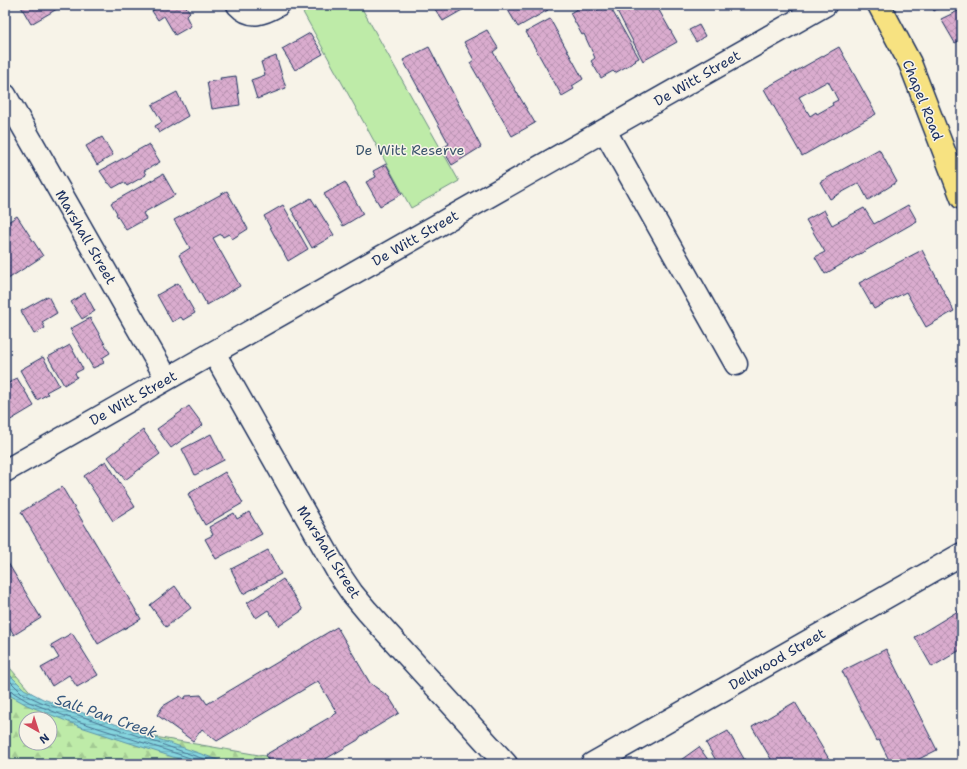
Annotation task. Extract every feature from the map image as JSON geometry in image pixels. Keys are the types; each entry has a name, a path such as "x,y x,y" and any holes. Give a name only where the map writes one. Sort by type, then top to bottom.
{"main road":[{"name":"Chapel Road","path":"879,5 910,63 961,192"}],"street":[{"path":"238,5 251,14 265,12 278,5"},
{"name":"De Witt Street","path":"5,471 825,5"},
{"name":"Marshall Street","path":"5,95 167,379"},
{"path":"605,130 736,364"},
{"name":"Marshall Street","path":"214,353 335,567 352,593 383,630 506,764"},
{"name":"Dellwood Street","path":"592,764 962,554"}],"green space":[{"name":"De Witt Reserve","path":"299,5 360,5 459,181 411,208"},
{"path":"5,662 39,702 155,737 311,764 5,764"}],"water":[{"path":"5,670 24,689 43,699 230,764 194,764 81,727 58,718 58,711 42,711 27,705 11,696 5,689"}],"building":[{"path":"20,5 64,5 31,24"},
{"path":"162,5 189,5 186,7 190,12 186,16 191,26 175,35 164,16 158,20 152,11"},
{"path":"432,5 471,5 443,21"},
{"path":"505,5 544,5 548,10 518,27"},
{"path":"584,5 594,5 597,10 609,5 639,58 635,60 636,61 615,73 613,71 601,78 591,61 595,58 584,34 582,35 570,13"},
{"path":"614,5 656,5 677,42 643,61"},
{"path":"931,5 944,5 934,11"},
{"path":"962,9 962,39 955,43 941,19"},
{"path":"550,19 583,79 572,86 574,89 562,96 526,32"},
{"path":"699,25 705,36 696,42 689,30"},
{"path":"487,30 498,48 493,52 535,123 512,136 470,63 474,60 464,42"},
{"path":"310,33 323,54 295,70 282,49"},
{"path":"429,47 481,147 452,165 442,148 449,144 403,60"},
{"path":"839,47 876,114 802,156 764,89","holes":["828,81 838,100 832,103 833,105 817,114 816,112 810,116 799,97"]},
{"path":"276,56 286,88 257,99 251,80 265,75 261,62"},
{"path":"236,76 240,105 212,109 207,82 221,80 220,78"},
{"path":"177,92 188,116 159,133 155,126 162,122 152,105"},
{"path":"102,137 113,155 97,165 86,146"},
{"path":"149,144 160,162 144,171 146,175 127,186 124,182 113,188 100,171"},
{"path":"879,149 897,182 868,200 859,183 830,199 820,182"},
{"path":"386,164 402,194 380,206 366,182 376,177 373,171"},
{"path":"163,174 175,195 143,213 146,219 126,230 111,203"},
{"path":"345,182 363,214 343,226 324,194"},
{"path":"227,191 248,229 232,239 229,234 223,237 221,234 213,238 240,286 207,305 179,255 190,248 174,220"},
{"path":"311,198 334,235 312,248 291,209"},
{"path":"283,205 308,249 288,261 264,216"},
{"path":"908,205 917,221 825,274 815,257 825,252 806,220 824,210 832,225 864,208 874,224"},
{"path":"17,216 43,256 5,281 5,224"},
{"path":"922,250 954,311 926,327 906,292 874,309 859,283"},
{"path":"178,283 195,313 183,320 181,317 172,322 157,295"},
{"path":"85,293 95,311 82,319 71,302"},
{"path":"48,296 57,313 42,322 45,328 34,334 21,311"},
{"path":"90,318 110,353 102,358 104,363 93,368 70,329"},
{"path":"70,345 83,369 75,373 77,377 64,385 48,357"},
{"path":"43,357 59,385 46,392 48,394 37,400 20,370"},
{"path":"17,378 34,406 9,421 5,413 5,385"},
{"path":"189,406 203,425 171,448 157,429"},
{"path":"143,430 160,454 125,480 108,457"},
{"path":"211,434 224,460 195,475 182,449"},
{"path":"106,461 135,507 113,521 84,476"},
{"path":"225,472 243,503 205,525 188,494"},
{"path":"62,487 141,619 98,644 21,512"},
{"path":"249,512 262,534 216,559 205,539 213,535 209,527 234,513 237,519"},
{"path":"268,550 281,574 243,594 231,569"},
{"path":"5,558 41,618 14,635 5,619"},
{"path":"283,579 303,610 279,626 268,610 256,618 247,603"},
{"path":"175,586 191,608 166,627 150,605"},
{"path":"958,611 962,617 962,649 932,667 915,637"},
{"path":"337,627 370,683 389,697 399,713 361,736 358,740 317,764 305,764 298,759 289,764 271,764 265,755 337,713 318,681 217,741 202,729 193,741 157,715 163,706 180,696 184,699 186,696 201,695 207,704"},
{"path":"72,633 98,675 77,687 69,675 52,686 41,668 59,658 51,645"},
{"path":"886,649 937,750 909,764 891,764 879,740 877,741 842,671"},
{"path":"795,702 832,764 774,764 752,727"},
{"path":"728,731 747,764 718,764 706,743"},
{"path":"699,747 711,764 680,764 678,762"}],"water label":[{"name":"Salt Pan Creek","path":"106,716"}]}
